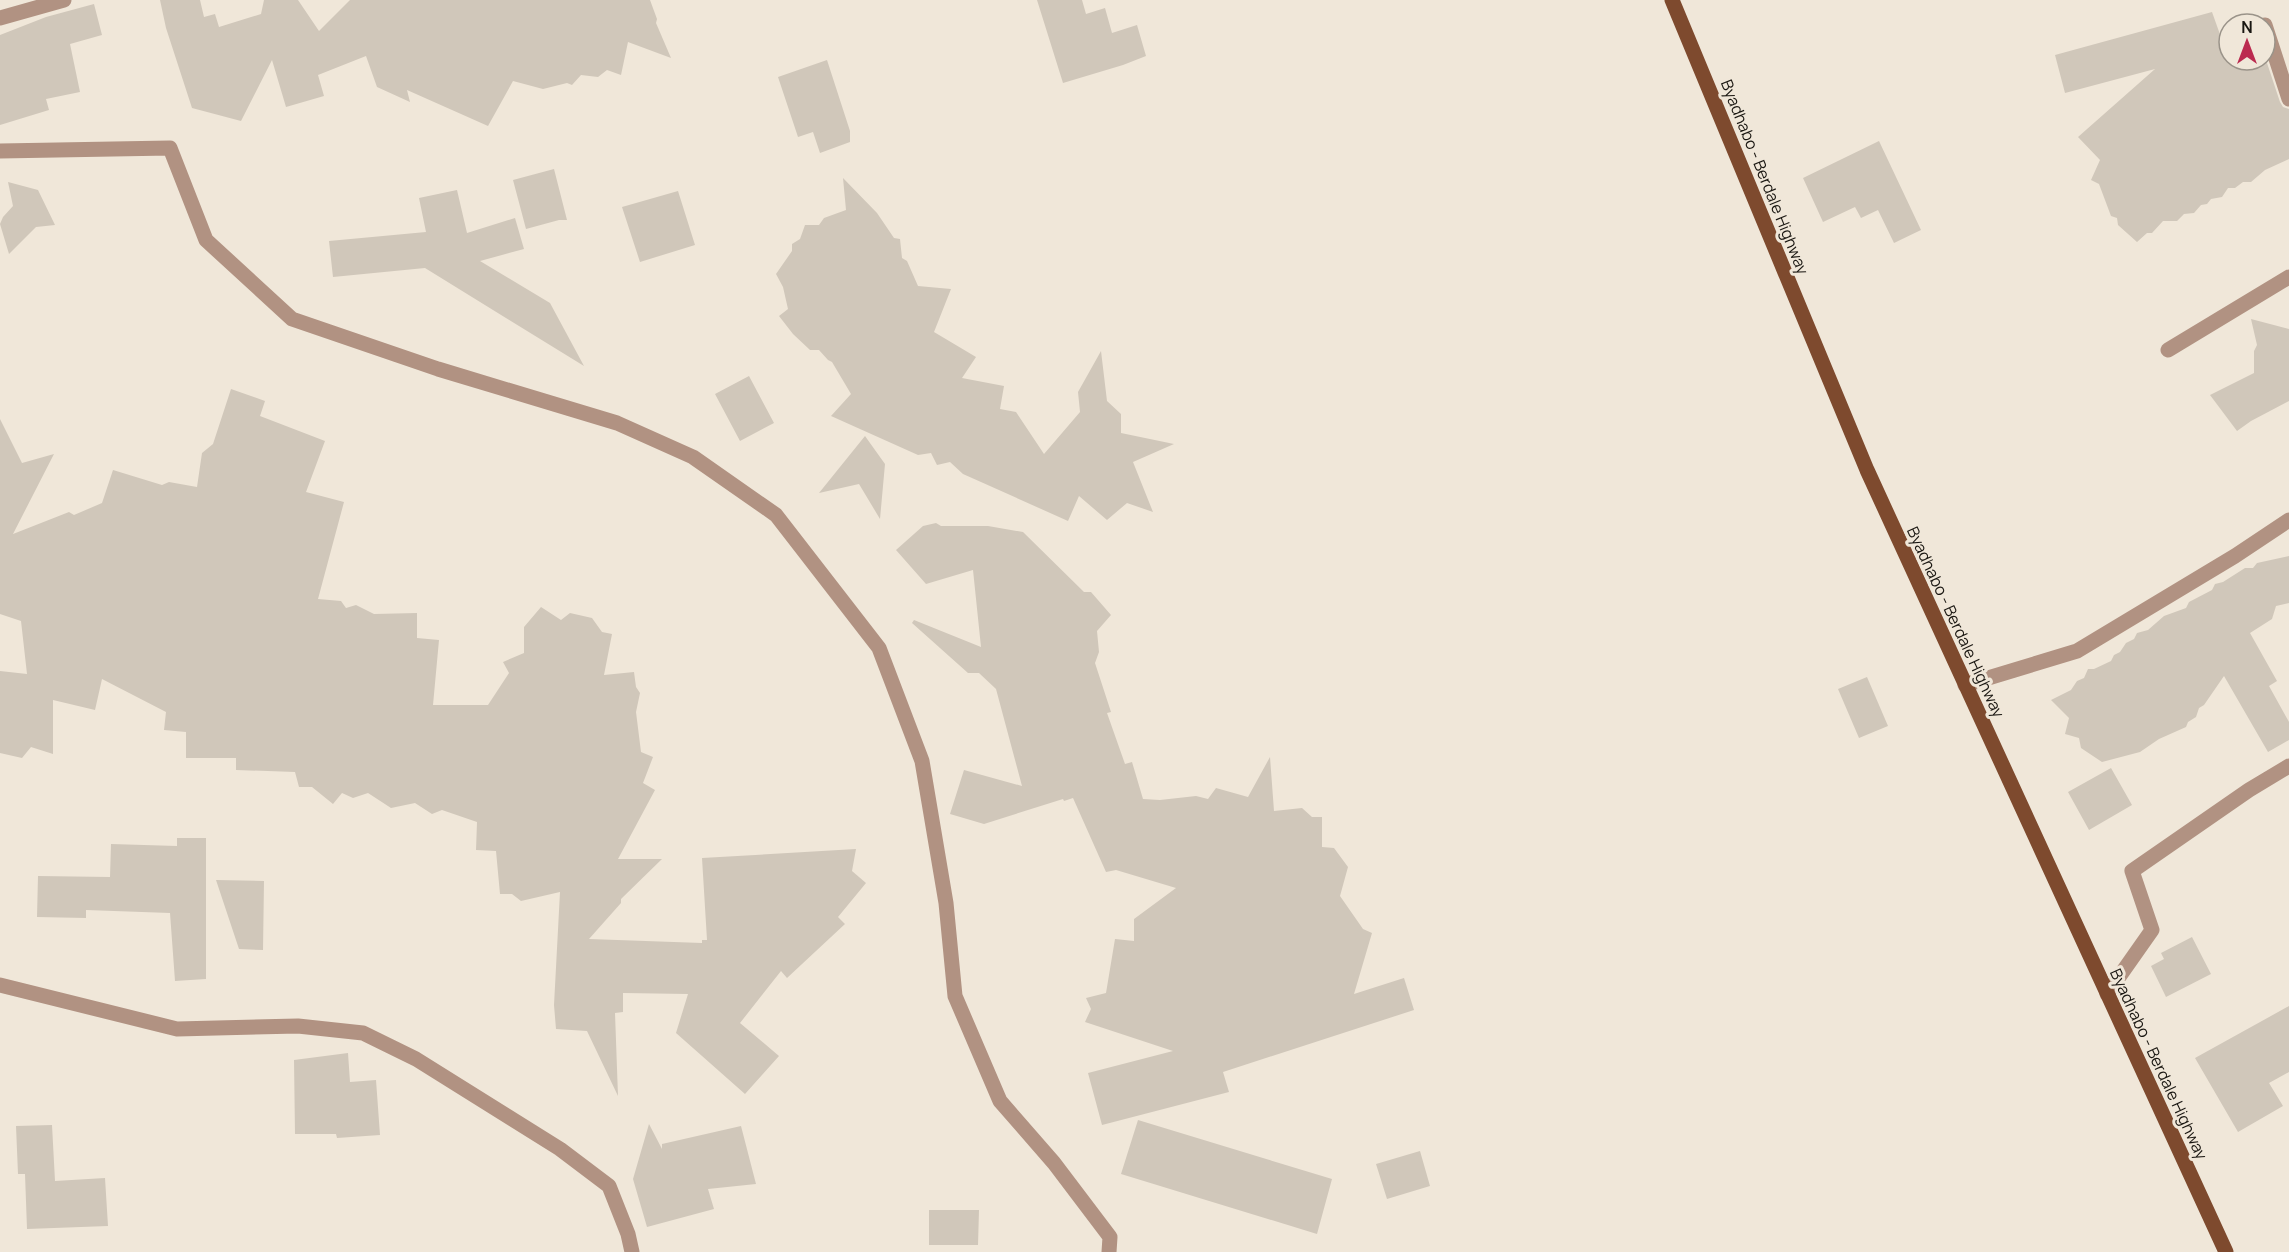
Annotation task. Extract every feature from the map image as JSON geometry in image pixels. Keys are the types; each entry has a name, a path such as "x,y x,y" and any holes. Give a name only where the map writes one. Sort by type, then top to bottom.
{"main road":[{"name":"Byadhabo - Berdale Highway","path":"1672,0 1867,470 2226,1252"}],"street":[{"path":"0,18 64,0"},
{"path":"2277,62 2289,99"},
{"path":"0,150 170,148 206,240 292,319 438,369 617,423 693,458 776,515 879,648 922,761 946,903 955,996 999,1101 1054,1163 1110,1237 1109,1252"},
{"path":"2168,350 2289,277"},
{"path":"1965,685 2077,651 2235,556 2289,520"},
{"path":"2107,994 2152,930 2132,871 2289,766"},
{"path":"0,985 177,1029 298,1026 363,1033 416,1059 551,1143 609,1186 628,1234 632,1252"}],"building":[{"path":"160,0 200,0 204,17 215,14 219,27 261,14 264,0 298,0 319,31 350,0 650,0 657,19 656,23 671,58 628,42 621,75 607,70 598,77 581,75 572,85 567,83 543,89 513,81 488,126 407,90 410,102 377,87 366,56 318,75 324,96 286,107 272,60 241,121 192,108 166,28"},
{"path":"1037,0 1082,0 1086,14 1105,8 1112,33 1137,25 1146,56 1063,83"},
{"path":"94,4 102,35 70,44 80,92 46,99 49,110 0,125 0,35 46,17"},
{"path":"2212,12 2217,26 2217,72 2270,72 2280,102 2283,107 2289,109 2289,159 2265,170 2251,182 2243,182 2235,188 2228,188 2222,197 2211,199 2194,213 2184,214 2177,221 2163,221 2152,233 2147,233 2137,242 2118,225 2117,218 2111,216 2099,184 2091,180 2100,160 2078,137 2155,69 2065,93 2055,55"},
{"path":"827,60 850,131 850,142 820,153 813,132 798,137 778,77"},
{"path":"1879,141 1921,230 1894,243 1878,210 1861,218 1855,207 1823,222 1803,178"},
{"path":"554,169 567,220 526,229 513,180"},
{"path":"843,178 877,213 894,238 900,239 902,258 907,261 918,286 951,289 934,332 976,357 962,378 1004,386 1000,409 1016,412 1044,454 1080,412 1078,392 1101,351 1107,401 1121,414 1121,433 1174,444 1133,462 1153,512 1127,503 1107,520 1079,496 1068,521 963,474 950,462 937,465 931,453 918,455 831,416 851,394 832,362 819,350 810,350 779,316 788,309 783,287 776,274 792,251 792,244 800,239 805,225 819,225 824,218 846,210"},
{"path":"8,182 38,190 55,225 36,227 9,254 0,224 13,206"},
{"path":"457,190 467,233 515,218 524,249 480,261 550,303 584,366 425,268 333,277 329,241 426,232 419,198"},
{"path":"678,191 695,245 640,262 622,207"},
{"path":"2251,319 2289,329 2289,401 2237,431 2210,395 2254,373 2254,351 2257,345"},
{"path":"749,376 774,423 740,441 715,394"},
{"path":"231,389 265,401 260,416 325,441 306,492 344,502 318,599 341,601 346,608 356,605 374,614 417,613 417,638 439,640 433,705 488,705 509,673 503,662 524,653 524,627 541,607 561,620 570,613 592,618 602,632 612,634 604,675 634,672 636,687 640,693 636,712 641,752 653,757 643,783 655,790 618,859 662,859 621,899 621,903 589,939 702,943 702,940 707,940 702,858 856,849 852,871 866,883 838,917 845,924 787,978 781,971 740,1023 779,1056 745,1094 676,1033 688,994 623,993 623,1012 615,1013 618,1096 587,1031 556,1029 554,1005 560,892 521,901 512,894 500,894 496,851 476,850 477,822 442,810 432,814 415,803 391,808 368,793 353,798 342,793 333,804 312,787 299,787 295,772 236,770 236,758 186,758 186,732 164,730 166,712 102,679 95,710 53,700 53,754 31,747 22,758 0,753 0,671 27,674 21,621 0,614 0,419 22,463 54,454 13,534 69,512 74,515 102,503 113,470 162,485 169,482 197,487 202,453 213,444"},
{"path":"865,436 885,464 880,519 859,484 819,493"},
{"path":"936,523 941,526 988,526 1023,532 1084,592 1091,592 1111,615 1097,631 1099,652 1095,663 1111,712 1107,713 1125,764 1132,762 1143,799 1160,800 1196,796 1208,799 1216,788 1248,797 1270,757 1274,811 1302,808 1312,817 1322,817 1322,847 1334,848 1348,867 1340,896 1363,929 1372,933 1354,994 1404,978 1414,1010 1223,1072 1229,1092 1102,1125 1088,1073 1173,1051 1085,1022 1091,1009 1086,998 1106,993 1115,939 1134,941 1134,919 1176,888 1116,870 1106,872 1073,798 1064,801 1063,799 984,824 950,814 964,770 1022,786 996,689 979,673 968,673 912,623 914,620 981,647 973,570 926,584 896,550 923,526"},
{"path":"2289,556 2289,603 2276,606 2272,619 2250,633 2277,681 2269,686 2289,722 2289,740 2268,752 2224,676 2204,705 2199,708 2196,717 2188,722 2186,727 2159,739 2140,752 2102,762 2081,748 2079,738 2065,734 2069,718 2051,700 2071,690 2077,681 2084,678 2088,669 2094,669 2111,661 2126,643 2134,639 2137,633 2148,630 2164,616 2186,608 2189,602 2212,590 2215,584 2223,582 2245,568 2253,568 2257,563"},
{"path":"1867,677 1888,726 1859,738 1838,689"},
{"path":"2111,768 2132,805 2089,830 2068,792"},
{"path":"177,838 206,838 206,979 175,981 170,913 86,910 86,918 37,917 38,876 110,877 111,844 177,846"},
{"path":"216,880 264,881 263,950 239,949"},
{"path":"2192,937 2211,974 2166,997 2151,966 2164,959 2161,953"},
{"path":"2289,1006 2289,1072 2269,1083 2283,1106 2238,1132 2195,1058"},
{"path":"348,1053 350,1082 376,1080 380,1135 337,1138 336,1134 295,1134 294,1060"},
{"path":"1138,1120 1332,1179 1317,1234 1121,1174"},
{"path":"649,1124 662,1149 662,1144 741,1126 756,1184 708,1189 714,1209 647,1227 633,1179"},
{"path":"52,1125 55,1181 105,1178 108,1226 27,1229 25,1174 18,1174 16,1126"},
{"path":"1420,1151 1430,1186 1387,1199 1376,1164"},
{"path":"929,1210 979,1210 978,1245 929,1245"}]}
